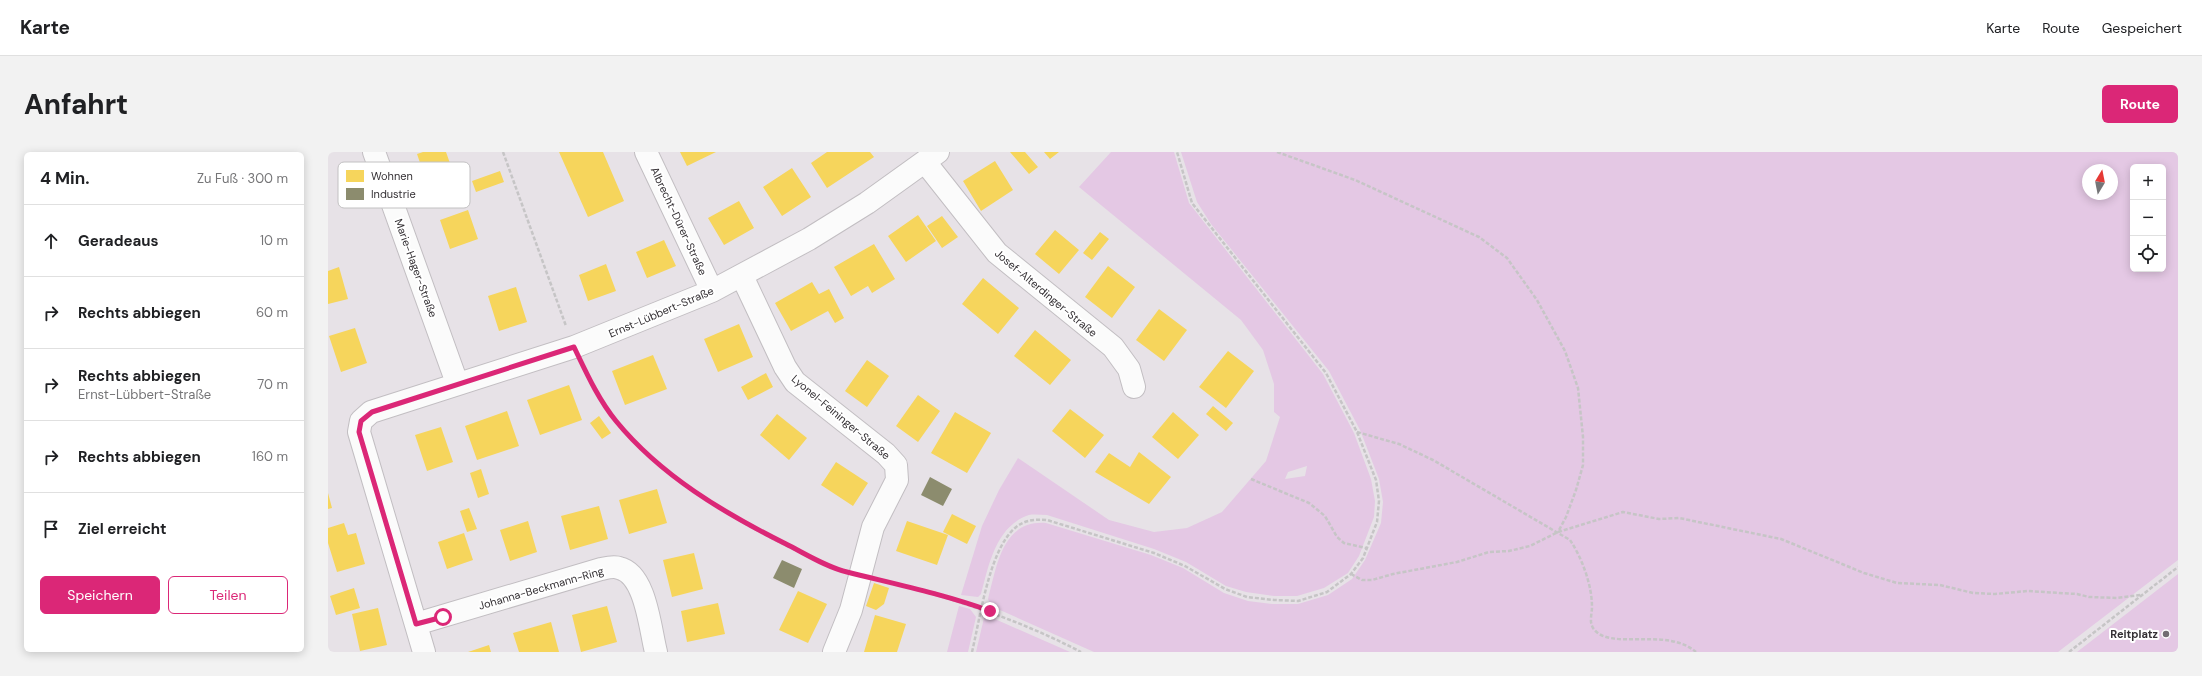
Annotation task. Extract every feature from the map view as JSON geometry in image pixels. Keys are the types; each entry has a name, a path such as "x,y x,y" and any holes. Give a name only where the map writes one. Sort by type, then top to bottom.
{"street":[{"name":"Marie-Hager-Straße","path":"374,152 378,162"},
{"name":"Albrecht-Dürer-Straße","path":"646,152 712,291"},
{"name":"Ernst-Lübbert-Straße","path":"416,624 359,432 361,421 372,412 457,383 574,347 712,291 742,276 867,203 932,157"},
{"name":"Josef-Alterdinger-Straße","path":"932,157 997,253 1113,347 1129,369 1134,387"},
{"name":"Marie-Hager-Straße","path":"394,208 457,383"},
{"name":"Lyonel-Feininger-Straße","path":"742,276 785,368 795,382 886,454 896,465 897,480 873,527 862,574 851,610 834,652"},
{"name":"Johanna-Beckmann-Ring","path":"416,624 601,568 619,567 631,574 642,589 656,652"},
{"path":"416,624 424,652"}],"path":[{"path":"502,152 574,347 600,399 616,421 665,469 704,498 753,527 821,562 847,572 862,574 982,608 1044,634 1081,652"},
{"path":"972,652 994,560 1004,539 1016,527 1032,519 1047,520 1154,553 1185,566 1225,590 1247,597 1274,600 1298,600 1327,592 1351,574 1362,558 1377,522 1379,501 1376,480 1357,432 1326,373 1192,203 1177,152"},
{"path":"1277,152 1355,180 1472,234 1507,258 1541,306 1565,351 1578,388 1583,437 1583,465 1569,511 1558,532"},
{"path":"1357,432 1399,444 1433,460 1570,540 1578,552 1589,588 1592,606 1590,622 1603,637 1618,641 1659,638 1673,640 1696,652"},
{"path":"1251,479 1309,503 1325,516 1337,537 1344,543 1366,548"},
{"path":"1351,574 1362,580 1372,580 1394,574 1457,562 1489,552 1509,551 1530,546 1558,532 1604,517 1623,512 1631,512 1659,519 1679,518 1781,539 1864,573 1897,583 1940,585 1973,593 1995,594 2027,591 2077,594 2089,598 2118,598 2141,595"},
{"path":"2069,652 2178,567"}],"shaded area":[{"path":"1111,152 1174,152 1189,203 1323,374 1354,433 1371,479 1375,501 1374,517 1359,556 1348,573 1324,588 1297,596 1274,596 1246,592 1226,586 1186,562 1154,549 1047,515 1029,515 1018,520 1001,537 991,559 981,594 978,597 961,595 982,526 999,490 1018,458 1109,520 1154,532 1187,528 1222,512 1266,461 1280,417 1274,412 1274,384 1263,350 1241,320 1079,187","holes":["1307,466 1305,476 1285,479 1288,472"]},
{"path":"1181,152 2178,152 2178,560 2058,652 1094,652 991,606 988,599 999,560 1011,537 1020,529 1031,524 1046,523 1151,555 1183,568 1224,593 1248,601 1273,604 1298,604 1328,595 1352,579 1365,560 1381,523 1383,502 1379,479 1360,430 1329,371 1211,224 1197,202"},
{"path":"2178,574 2178,652 2077,652"},
{"path":"959,606 970,609 976,617 968,652 947,652"},
{"path":"988,616 1070,652 976,652 984,618"}],"building: Wohnen":[{"path":"423,152 446,152 450,162 420,162 417,154"},
{"path":"559,152 603,152 624,201 588,217"},
{"path":"680,152 716,152 687,166"},
{"path":"827,152 870,152 874,157 827,188 811,163"},
{"path":"1010,152 1025,152 1038,167 1029,174"},
{"path":"1044,152 1059,152 1050,159"},
{"path":"995,161 1013,190 981,211 963,181"},
{"path":"792,168 811,197 782,216 763,187"},
{"path":"500,171 504,182 476,192 472,181"},
{"path":"739,201 754,228 724,245 708,218"},
{"path":"468,210 478,239 450,249 440,220"},
{"path":"918,215 936,241 906,262 888,236"},
{"path":"942,216 958,237 942,248 927,226"},
{"path":"1055,230 1079,250 1059,274 1035,254"},
{"path":"1100,232 1109,239 1092,260 1083,253"},
{"path":"664,240 676,266 647,278 636,252"},
{"path":"874,244 895,279 872,293 868,286 851,296 834,267"},
{"path":"606,264 616,291 588,301 579,275"},
{"path":"1108,266 1135,287 1112,318 1085,297"},
{"path":"339,267 348,299 328,304 328,271"},
{"path":"983,278 1019,308 998,334 962,304"},
{"path":"812,282 819,294 829,289 844,318 835,323 828,311 791,331 775,303"},
{"path":"516,287 527,322 499,331 488,296"},
{"path":"1159,309 1187,330 1164,361 1136,340"},
{"path":"739,324 753,357 718,372 704,339"},
{"path":"355,328 367,363 341,372 329,336"},
{"path":"1035,330 1071,360 1050,385 1014,356"},
{"path":"1228,351 1254,371 1226,408 1199,387"},
{"path":"653,355 667,389 625,405 612,371"},
{"path":"867,360 889,376 867,407 845,391"},
{"path":"766,373 773,387 748,400 741,387"},
{"path":"569,385 582,420 540,435 527,400"},
{"path":"918,395 940,411 918,442 896,426"},
{"path":"1213,406 1233,423 1226,431 1206,414"},
{"path":"1070,409 1104,435 1085,458 1052,431"},
{"path":"507,411 519,446 477,460 465,426"},
{"path":"955,412 991,433 967,473 931,453"},
{"path":"1173,412 1199,435 1178,459 1152,437"},
{"path":"777,414 807,438 789,460 760,435"},
{"path":"599,416 611,433 602,439 590,423"},
{"path":"441,427 453,462 427,471 415,435"},
{"path":"1139,452 1171,477 1149,504 1095,472 1109,453 1130,467"},
{"path":"836,462 868,483 853,506 821,485"},
{"path":"481,469 489,494 478,498 470,473"},
{"path":"657,489 667,523 629,534 619,500"},
{"path":"328,493 332,508 328,509"},
{"path":"599,506 608,539 570,550 561,516"},
{"path":"469,508 477,529 467,532 460,511"},
{"path":"952,514 976,526 967,544 943,532"},
{"path":"528,521 537,552 510,561 500,530"},
{"path":"907,521 948,535 937,565 896,551"},
{"path":"344,523 348,535 356,533 365,564 337,572 328,543 328,528"},
{"path":"464,533 473,560 447,569 438,542"},
{"path":"694,553 703,589 672,597 663,560"},
{"path":"874,583 889,588 884,604 876,610 866,606"},
{"path":"354,588 360,608 336,615 330,596"},
{"path":"798,591 827,604 808,643 779,630"},
{"path":"718,603 725,634 687,642 681,611"},
{"path":"607,606 617,642 581,652 572,615"},
{"path":"378,608 387,645 360,651 352,614"},
{"path":"875,615 906,624 897,652 864,652"},
{"path":"551,622 559,652 519,652 513,633"},
{"path":"489,645 491,652 468,652"}],"building: Industrie":[{"path":"930,477 952,489 943,506 921,495"},
{"path":"782,560 802,569 794,588 773,578"}],"place":[{"name":"Reitplatz","path":"2166,634"}],"route":[{"path":"443,617 416,624 407,589 359,432 361,421 372,412 457,383 574,347 600,399 616,421 665,469 704,498 753,527 821,562 847,572 862,574 957,600 990,611"}]}
